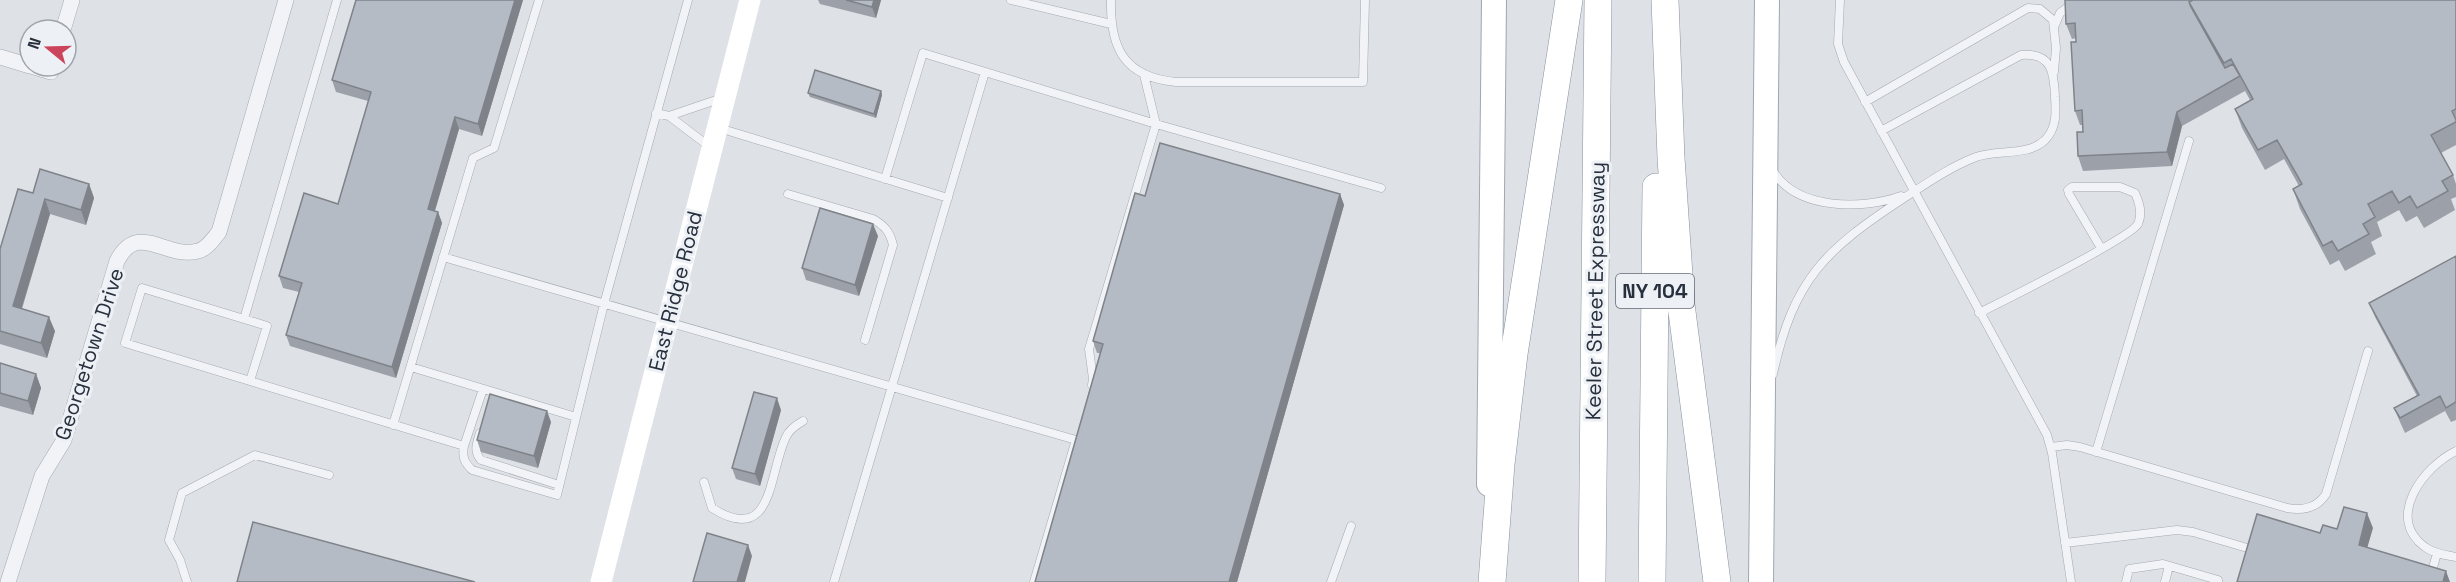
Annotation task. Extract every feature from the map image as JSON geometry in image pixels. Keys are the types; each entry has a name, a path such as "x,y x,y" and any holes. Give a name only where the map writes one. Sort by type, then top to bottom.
{"highway":[{"path":"1492,582 1501,464 1514,354 1569,0"},
{"name":"Keeler Street Expressway","path":"1593,582 1598,0"},
{"name":"NY 104","path":"1652,582 1659,0"},
{"path":"1665,0 1671,158 1680,294 1717,582"}],"main road":[{"name":"East Ridge Road","path":"601,582 750,0"},
{"path":"1487,582 1494,0"},
{"path":"1761,582 1767,0"}],"street":[{"path":"67,18 72,0"},
{"name":"Georgetown Drive","path":"8,582 42,476 64,440 117,261 123,249 135,242 148,242 181,252 199,251 209,245 219,232 286,0"},
{"path":"0,57 18,62"}],"lane":[{"path":"244,319 337,0"},
{"path":"393,425 473,158 494,148 539,0"},
{"path":"483,389 464,446 465,464 472,470 557,495 604,304 688,0"},
{"path":"1011,0 1111,24"},
{"path":"1111,0 1111,24 1117,47 1126,62 1144,75 1156,80 1176,82 1363,82 1365,0"},
{"path":"1840,0 1839,50 1865,102 2047,435 2051,447 2071,582"},
{"path":"1762,428 1782,336 1792,310 1811,276 1830,253 1852,233 1934,178 1974,158 1991,153 2026,150 2044,141 2050,133 2056,119 2055,25 2060,13 2077,0"},
{"path":"1865,102 2024,10 2034,7 2050,15 2055,25"},
{"path":"885,179 923,53 1156,124 1381,188"},
{"path":"1881,131 2021,55 2030,55 2043,60 2054,74"},
{"path":"834,582 985,72"},
{"path":"1089,396 1094,379 1089,349 1156,124 1144,75"},
{"path":"669,116 725,97"},
{"path":"656,113 669,116 712,149"},
{"path":"717,128 948,198"},
{"path":"1766,141 1769,163 1776,176 1787,188 1810,200 1871,204 1914,192"},
{"path":"2096,452 2189,141"},
{"path":"1979,313 2128,234 2138,224 2141,207 2135,192 2120,187 2072,187 2068,190 2069,194 2101,248"},
{"path":"788,194 873,219 885,226 891,235 893,246 865,340"},
{"path":"443,257 1076,440"},
{"path":"250,381 267,326 142,288 125,343 393,425 464,446"},
{"path":"2051,447 2067,445 2287,508 2300,510 2310,508 2320,502 2326,494 2368,351"},
{"path":"411,366 576,417"},
{"path":"490,403 494,392"},
{"path":"704,482 712,508 740,520 754,516 764,507 786,435 803,421"},
{"path":"483,425 476,448 476,455 480,460 559,485"},
{"path":"1034,582 1078,431"},
{"path":"2456,451 2440,460 2423,475 2412,492 2410,524 2416,537 2425,547 2456,558"},
{"path":"187,582 180,560 169,540 182,493 255,455 329,475"},
{"path":"1331,582 1351,526"},
{"path":"2065,543 2177,530 2193,532 2256,551"},
{"path":"2430,579 2437,553"},
{"path":"2126,582 2129,569 2155,564 2169,566 2218,580 2218,582"},
{"path":"2165,582 2169,566"}],"building":[{"path":"356,0 515,0 478,124 455,117 428,209 438,212 392,367 286,335 302,283 279,276 304,193 338,204 371,92 332,80"},
{"path":"846,0 874,0 872,7"},
{"path":"2065,0 2193,0 2189,2 2191,7 2225,68 2233,64 2240,76 2177,112 2167,152 2078,156 2077,132 2083,132 2082,110 2075,111 2071,42 2076,42 2075,23 2066,24"},
{"path":"2193,0 2456,0 2456,109 2452,111 2456,122 2431,135 2453,175 2442,181 2448,191 2417,208 2410,196 2399,203 2392,191 2368,204 2375,217 2363,224 2369,234 2338,251 2332,241 2323,246 2293,189 2302,184 2277,140 2258,150 2235,109 2253,99 2231,59 2224,63 2189,2"},
{"path":"815,70 881,91 874,114 808,93"},
{"path":"1160,143 1340,194 1229,582 1035,582 1103,344 1093,341 1135,193 1145,196"},
{"path":"40,169 89,184 81,210 45,199 13,306 49,317 41,343 0,331 0,249 18,189 33,193"},
{"path":"820,208 873,224 855,285 802,268"},
{"path":"2456,256 2456,402 2446,408 2440,396 2400,418 2394,408 2419,395 2369,303"},
{"path":"0,363 36,374 28,401 0,393"},
{"path":"754,392 777,398 755,474 732,468"},
{"path":"490,394 547,411 534,456 477,440"},
{"path":"2344,507 2367,513 2359,545 2446,571 2443,582 2237,582 2257,514 2320,533 2323,525 2337,529"},
{"path":"253,522 475,582 237,582"},
{"path":"707,533 748,545 737,582 693,582"}]}
